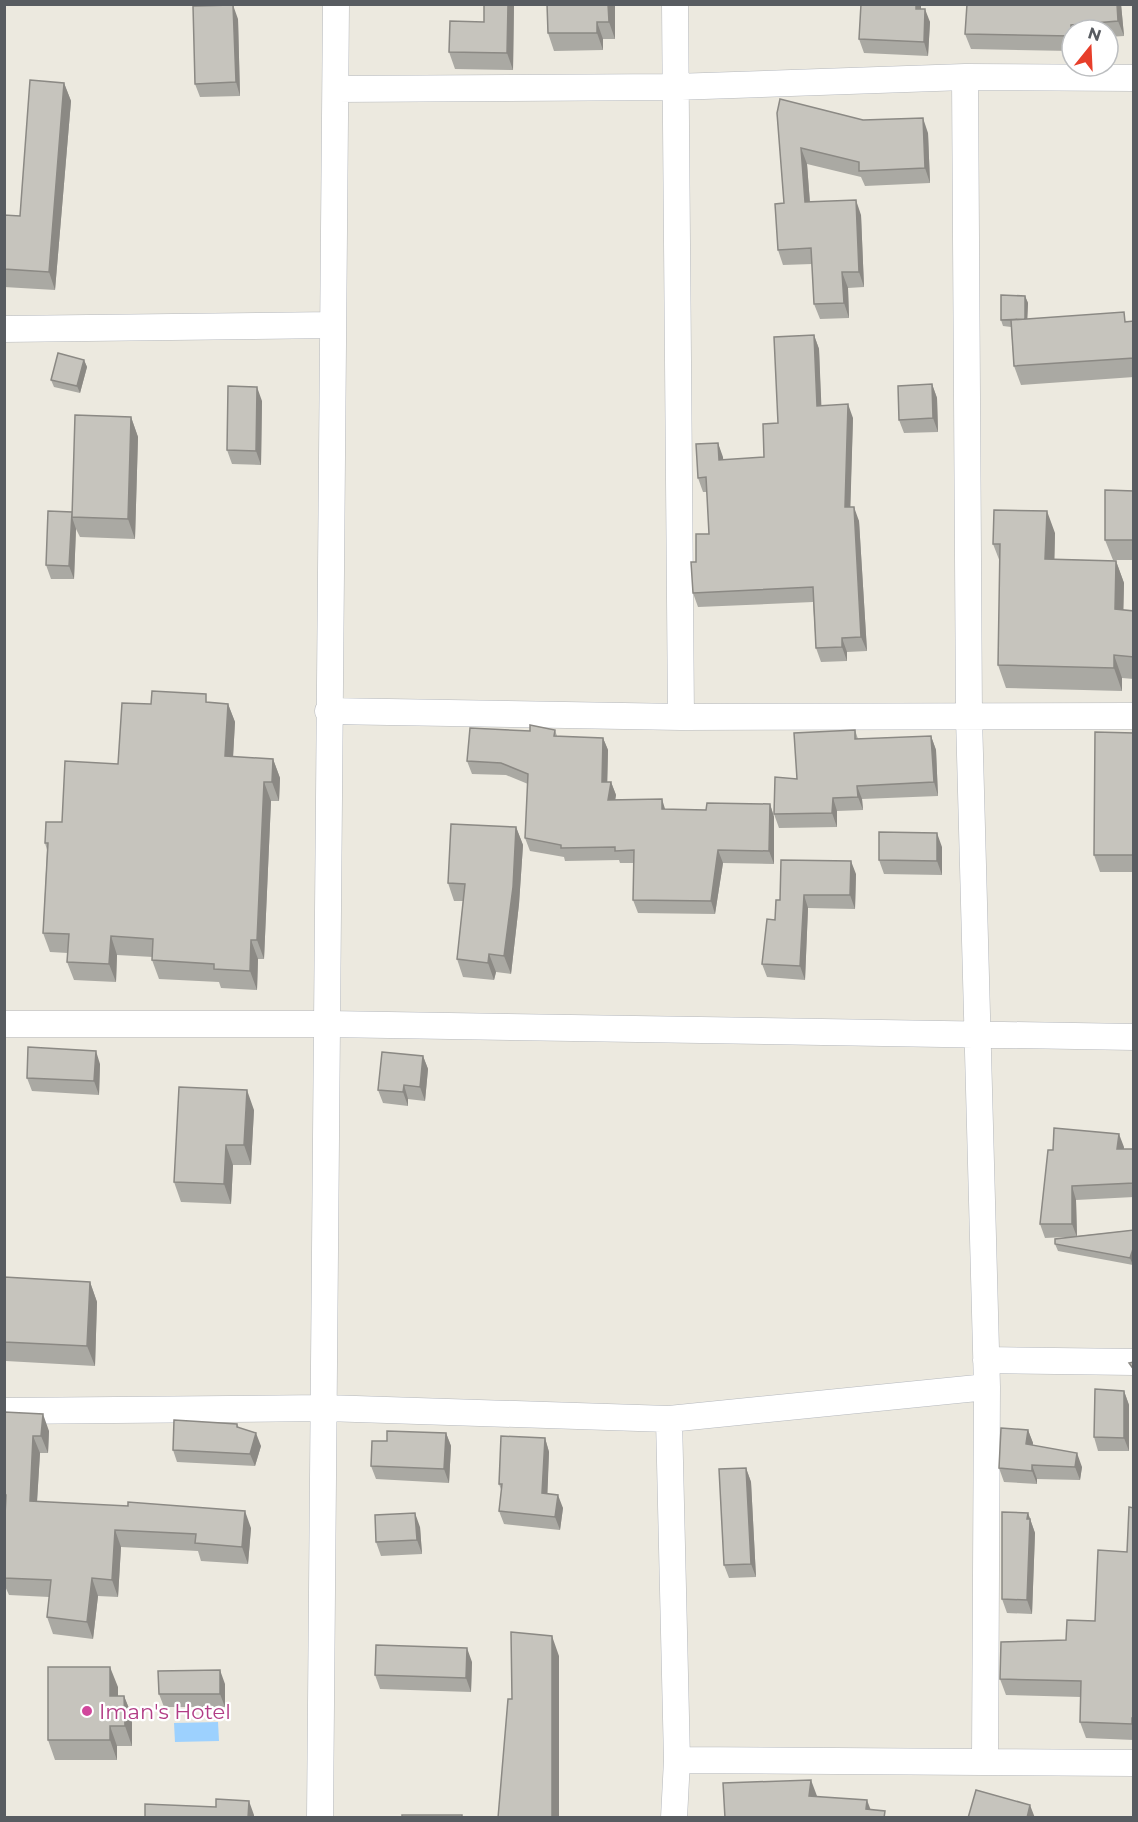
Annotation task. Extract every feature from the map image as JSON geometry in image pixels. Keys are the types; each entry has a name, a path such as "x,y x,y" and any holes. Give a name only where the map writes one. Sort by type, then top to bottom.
{"street":[{"path":"320,1818 336,4"},
{"path":"675,4 681,717"},
{"path":"336,89 675,87 965,77 1134,78"},
{"path":"965,77 969,717 987,1387 985,1761"},
{"path":"4,329 333,325"},
{"path":"328,711 681,717 1134,717"},
{"path":"4,1024 328,1024 1134,1037"},
{"path":"986,1360 1134,1362"},
{"path":"4,1411 325,1408 669,1419 987,1387"},
{"path":"669,1419 677,1760 674,1818"},
{"path":"677,1760 1134,1763"}],"water":[{"path":"218,1722 219,1741 175,1742 174,1723"}],"building":[{"path":"484,4 508,4 507,53 449,52 450,21 484,22"},
{"path":"547,4 608,4 609,22 597,22 597,33 548,33"},
{"path":"861,4 916,4 916,9 925,9 924,42 859,39"},
{"path":"967,4 1117,4 1118,18 1060,18 1060,36 965,34"},
{"path":"233,5 236,82 195,84 193,6"},
{"path":"30,80 64,83 49,272 4,269 4,215 20,216"},
{"path":"780,99 863,120 923,118 925,168 859,171 859,162 801,148 805,202 856,200 859,272 842,272 844,303 814,304 811,248 778,250 775,204 784,203 777,113"},
{"path":"1001,295 1025,296 1025,319 1001,320"},
{"path":"1124,312 1125,322 1134,321 1134,358 1014,366 1011,320"},
{"path":"814,335 817,406 848,404 845,507 854,507 861,637 842,638 842,647 816,648 813,587 693,593 691,562 696,562 696,534 709,534 706,477 698,478 696,444 718,443 719,460 764,457 763,424 778,423 774,337"},
{"path":"58,353 84,360 77,386 51,380"},
{"path":"932,384 933,418 899,420 898,386"},
{"path":"228,386 257,387 256,451 227,450"},
{"path":"75,415 131,417 128,519 72,517"},
{"path":"1105,490 1134,491 1134,540 1105,540"},
{"path":"994,510 1047,511 1045,559 1116,561 1115,609 1134,611 1134,657 1114,655 1114,668 998,665 1000,544 993,544"},
{"path":"48,511 72,512 69,566 46,565"},
{"path":"152,691 206,694 206,702 228,704 225,756 273,759 272,782 264,782 257,940 251,940 250,971 214,969 214,964 152,960 153,939 111,936 109,964 67,962 69,934 43,933 48,843 45,843 46,822 62,822 65,761 118,764 122,703 151,704"},
{"path":"530,725 555,730 554,736 603,738 602,782 611,782 608,800 662,799 662,809 706,810 707,803 770,804 769,851 718,850 711,901 633,900 634,850 615,851 615,847 561,848 561,845 525,838 528,774 501,763 467,761 470,728 530,731"},
{"path":"855,730 855,739 931,736 934,782 857,786 858,797 833,798 832,813 774,814 775,777 797,779 794,733"},
{"path":"1095,732 1134,733 1134,855 1094,855"},
{"path":"451,824 516,827 513,887 504,956 489,954 488,963 457,959 465,884 448,883"},
{"path":"879,832 937,833 937,861 879,860"},
{"path":"781,860 851,861 850,895 804,895 800,966 762,964 767,919 775,920 776,900 780,900"},
{"path":"28,1047 96,1051 94,1081 27,1078"},
{"path":"382,1052 423,1056 420,1087 404,1085 403,1092 378,1090"},
{"path":"179,1087 247,1090 244,1145 226,1145 224,1184 174,1182"},
{"path":"1054,1128 1119,1134 1117,1149 1134,1149 1134,1183 1072,1186 1072,1224 1040,1224 1048,1150 1053,1150"},
{"path":"1134,1230 1134,1246 1130,1258 1055,1244 1055,1239"},
{"path":"4,1277 90,1282 87,1346 4,1342"},
{"path":"1095,1389 1124,1391 1124,1438 1094,1437"},
{"path":"4,1412 43,1414 41,1436 33,1436 30,1501 128,1506 128,1502 245,1511 242,1547 195,1543 196,1534 115,1530 112,1580 92,1578 87,1622 47,1617 51,1580 4,1578 6,1495 4,1495"},
{"path":"174,1420 237,1424 237,1427 256,1433 250,1454 173,1450"},
{"path":"1001,1428 1028,1430 1026,1444 1077,1453 1075,1467 1032,1465 1032,1471 999,1468"},
{"path":"387,1431 446,1433 444,1469 371,1466 372,1441 387,1441"},
{"path":"501,1436 545,1438 542,1493 558,1495 555,1517 499,1511 502,1484 499,1484"},
{"path":"746,1468 751,1564 724,1565 719,1469"},
{"path":"1129,1507 1134,1508 1134,1718 1132,1718 1132,1724 1080,1722 1081,1681 1000,1679 1001,1642 1066,1640 1067,1620 1095,1621 1098,1550 1127,1552"},
{"path":"1002,1512 1028,1513 1027,1519 1030,1519 1027,1600 1002,1599"},
{"path":"415,1513 417,1540 376,1542 375,1515"},
{"path":"511,1632 552,1636 552,1818 498,1818 508,1699 512,1699"},
{"path":"376,1645 467,1648 466,1678 375,1675"},
{"path":"48,1667 110,1667 110,1696 124,1696 125,1726 110,1726 110,1740 48,1740"},
{"path":"220,1670 220,1694 159,1694 158,1671"},
{"path":"811,1780 809,1796 867,1800 866,1809 885,1811 884,1818 725,1818 723,1783"},
{"path":"976,1790 1030,1805 1027,1818 968,1818"},
{"path":"216,1799 249,1801 248,1818 145,1818 145,1804 216,1807"},
{"path":"402,1815 462,1815 462,1818 402,1818"}],"place":[{"name":"Iman's Hotel","path":"87,1711"}]}
